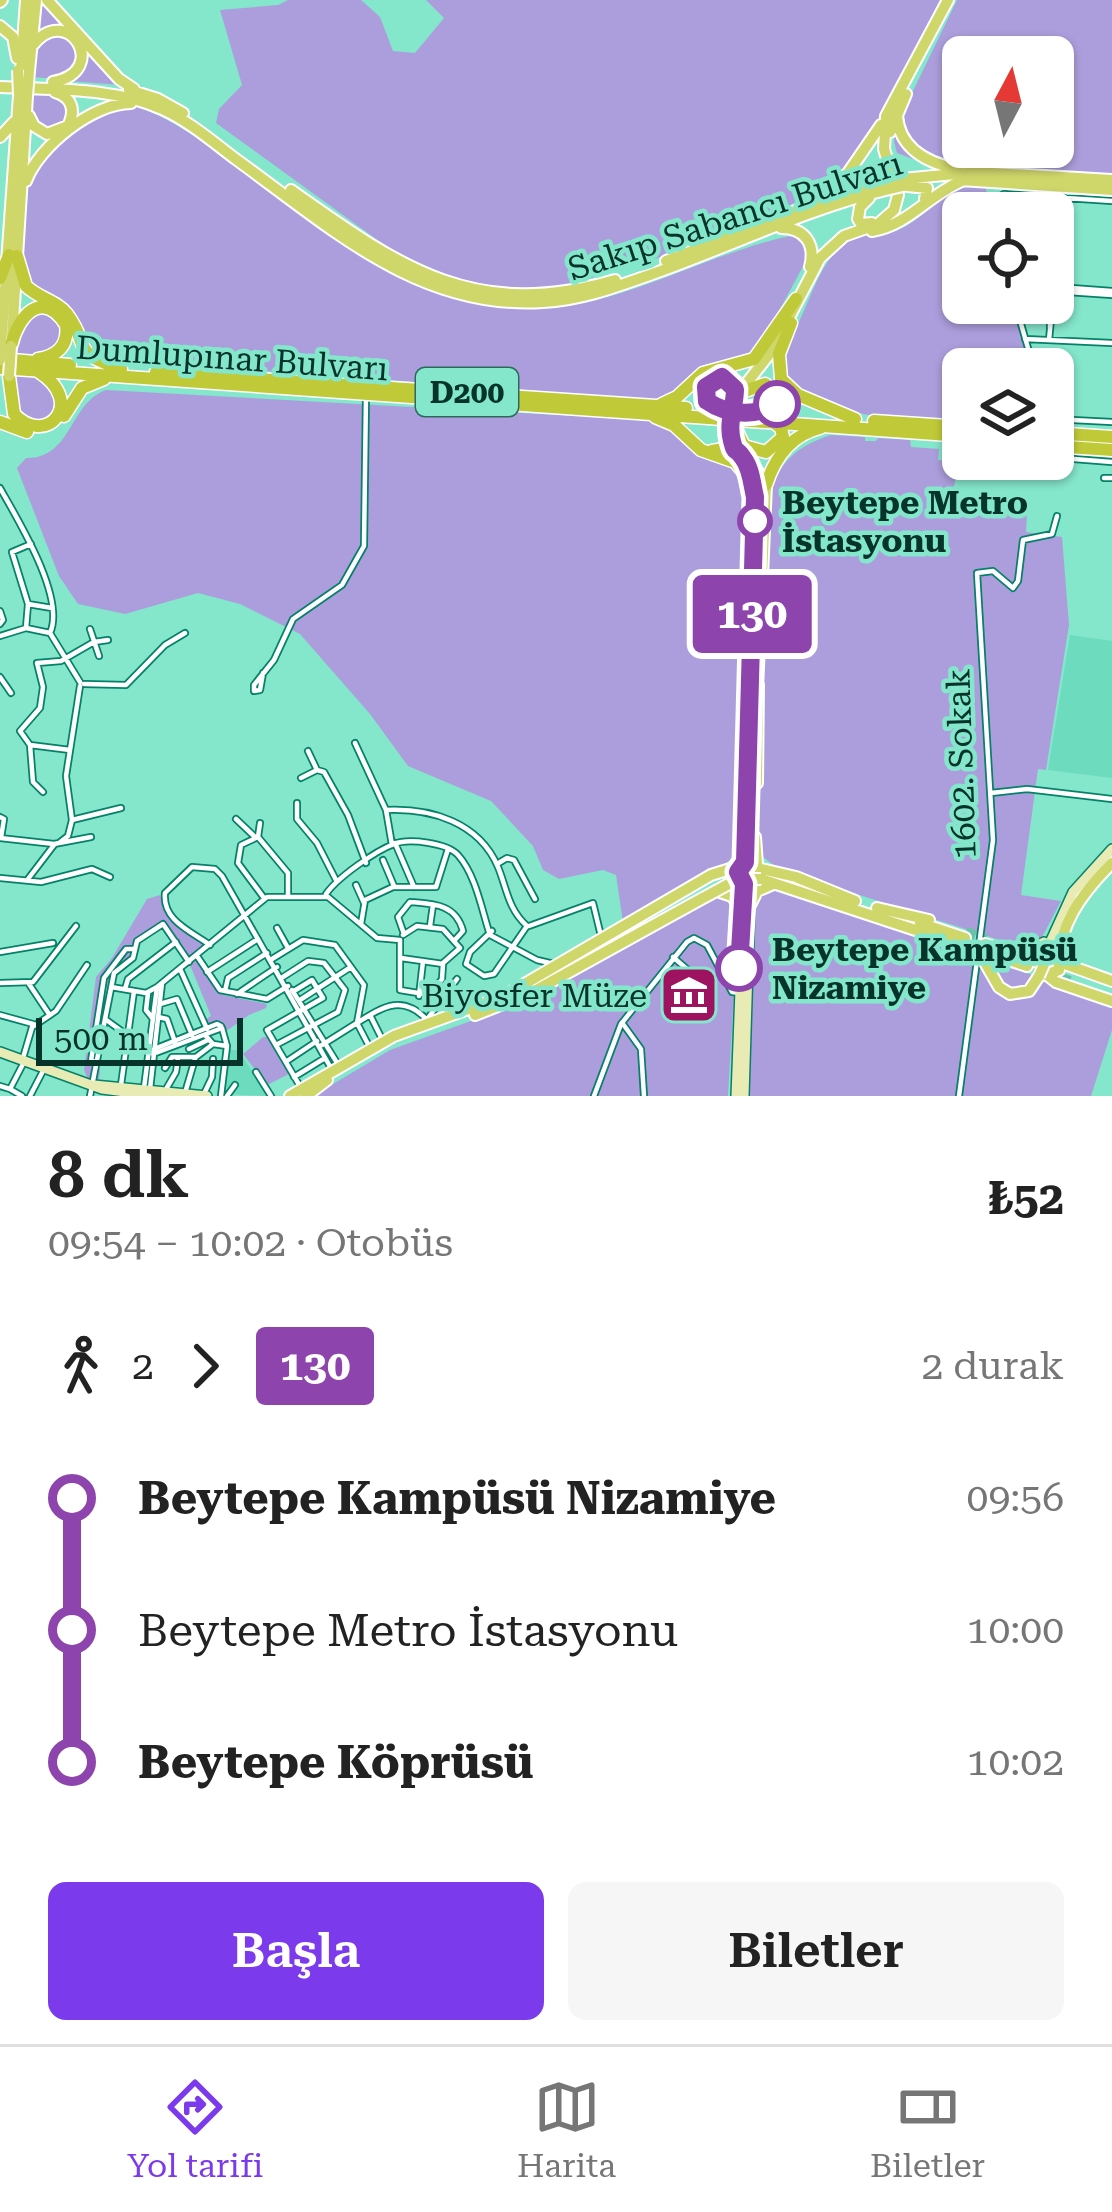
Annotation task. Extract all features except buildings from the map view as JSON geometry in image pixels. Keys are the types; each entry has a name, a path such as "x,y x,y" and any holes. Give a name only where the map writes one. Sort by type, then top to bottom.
{"highway":[{"path":"0,278 13,255"},
{"path":"13,255 26,286 65,312 85,352 121,373"},
{"path":"658,405 676,398 703,373 754,359 796,299"},
{"path":"2,366 14,415 30,426 43,426 58,415 62,398 58,386 32,366 62,348 67,332 58,314 41,308 28,312 6,346"},
{"path":"791,323 779,354 782,379 798,394 856,419"},
{"path":"0,332 6,346"},
{"name":"Dumlupınar Bulvarı","path":"2,366 636,413 732,405 772,422 942,435"},
{"path":"0,422 33,434 45,432 56,427 82,388 121,373"},
{"name":"Dumlupınar Bulvarı","path":"121,373 658,405 732,405 754,412 856,419 942,434"},
{"path":"732,429 726,446 716,452 694,439 694,426 765,384 778,393 774,407 754,412"},
{"path":"636,413 667,422 701,450 735,462 759,486 796,439 817,428 840,426"},
{"path":"732,429 744,446 766,452 783,437 781,428 772,422"},
{"path":"1074,444 1112,444"}],"main road":[{"path":"0,397 20,201 26,0"},
{"path":"23,71 32,46 36,0"},
{"path":"46,0 119,79 142,94"},
{"path":"746,875 758,684 759,486 732,429 732,405 770,352 816,263 840,238 886,219 897,202 887,141 951,0"},
{"path":"798,210 848,173 951,0"},
{"path":"0,26 13,37 23,71"},
{"path":"32,46 43,34 59,29 80,44 78,70 50,86"},
{"name":"Sakıp Sabancı Bulvarı","path":"2,83 142,94 182,112 377,252 467,289 516,294 572,291 628,276 798,210 894,183 968,176 1112,180"},
{"path":"23,100 38,130 52,134 63,130 71,120 72,106 50,86"},
{"name":"Sakıp Sabancı Bulvarı","path":"50,86 156,106 190,125 375,260 416,281 468,298 542,302 595,294 894,183"},
{"path":"0,137 10,128 23,100"},
{"path":"13,255 12,184 23,100"},
{"path":"20,201 32,166 47,145 113,105 156,106"},
{"path":"899,109 899,129 923,160 968,176"},
{"path":"732,405 765,368 824,258 845,238 884,224 897,210 900,196 884,149 886,116"},
{"path":"0,151 7,159 12,184"},
{"path":"863,232 894,226 968,176"},
{"name":"Sakıp Sabancı Bulvarı","path":"968,176 1112,190"},
{"path":"886,219 866,224 858,220 862,203 894,183 925,187 929,192 905,215 897,210"},
{"path":"778,228 797,230 811,244 812,260 803,286"},
{"path":"740,1096 759,486"},
{"path":"746,908 757,891 741,857 748,829 758,684"},
{"path":"748,829 764,862 855,905"},
{"path":"658,914 670,920 746,875 754,849"},
{"path":"1050,968 1065,906 1079,883 1112,849"},
{"path":"1112,861 1069,919 1050,968 1029,991 1010,994 997,985 985,949 1050,968 1112,991"},
{"path":"298,1089 394,1042 506,1005 604,941 705,891 746,875 782,873"},
{"path":"298,1089 383,1041 501,998 658,914 692,904 746,875 876,911 911,914 965,942 898,929 876,911"},
{"path":"719,892 746,908"},
{"path":"740,1096 745,939"},
{"path":"0,1052 24,1058 92,1090 205,1096"},
{"path":"92,1090 121,1085 151,1092"}],"street":[{"path":"1074,198 1112,201"},
{"path":"1074,290 1112,293"},
{"path":"1021,324 1028,348"},
{"path":"1050,324 1050,328"},
{"path":"1049,340 1050,324"},
{"path":"1025,339 1112,343"},
{"path":"262,674 293,620 342,585 364,547 366,395"},
{"path":"1074,420 1112,422"},
{"path":"1074,450 1112,462"},
{"path":"0,487 32,544 52,608 50,633"},
{"path":"0,515 10,505"},
{"name":"1602. Sokak","path":"958,1096 993,840 977,573 992,571 1013,588 1024,539 1052,534 1057,516"},
{"path":"26,628 28,604 12,552 32,544"},
{"path":"28,604 52,608"},
{"path":"0,610 0,624"},
{"path":"0,636 26,628 50,633 82,684 66,790 72,820 68,836 28,878"},
{"path":"90,628 99,656"},
{"path":"82,684 126,685 165,645 184,633"},
{"path":"43,792 33,782 30,745 20,729 40,708 43,687 37,663 65,658 108,640"},
{"path":"0,677 11,693"},
{"path":"355,742 414,887"},
{"path":"30,745 70,750"},
{"path":"308,751 317,770"},
{"path":"301,778 317,770 324,772 366,863"},
{"path":"991,793 1015,788 1112,799"},
{"path":"297,802 297,819 317,843 335,880"},
{"path":"72,820 121,808"},
{"path":"386,810 457,820 496,864 512,909 527,926"},
{"path":"0,818 4,819 1,838 57,844 91,837"},
{"path":"236,819 284,866 288,896"},
{"path":"260,823 256,837 241,845 238,862 264,899"},
{"path":"326,895 335,880 394,842 448,848 464,863 491,932 552,972"},
{"path":"364,903 394,886 436,887 448,848"},
{"path":"383,860 394,886"},
{"path":"496,864 514,860 535,899"},
{"path":"210,945 166,912 164,895 188,869 199,866 220,872 336,1068"},
{"path":"0,878 41,882 92,869 110,877"},
{"path":"356,885 364,903 361,924"},
{"path":"101,990 156,990 264,899 288,896 326,895 381,940 430,926 442,929 470,952"},
{"path":"454,941 463,931 447,907 410,902 405,906 398,917 400,990 430,994 442,979 443,964 460,948"},
{"path":"491,932 470,952 466,964 489,976 527,926 593,903 604,941"},
{"path":"430,926 433,905"},
{"path":"92,1090 114,973 133,958 137,941 163,924 189,962"},
{"path":"0,985 28,984 39,977 76,926"},
{"path":"277,928 288,948"},
{"path":"299,932 303,940"},
{"path":"206,971 259,938"},
{"path":"225,992 228,978 303,940 335,945 364,985 356,1023 370,1048"},
{"path":"595,1096 621,1024 687,942 701,940 724,970 733,992 740,993"},
{"path":"124,989 128,979 176,942"},
{"path":"0,952 52,943"},
{"path":"99,1062 91,1061 107,971 126,949 135,949"},
{"path":"196,956 225,992 268,999 312,980 323,998 267,1030 298,1089 328,1057"},
{"path":"674,957 688,970"},
{"path":"401,958 443,964"},
{"path":"276,1046 340,1008 345,990 324,963 308,961 283,977"},
{"path":"419,996 423,962"},
{"path":"10,1090 34,1026 50,1015 87,965"},
{"path":"300,1000 352,966"},
{"path":"237,994 277,967"},
{"path":"180,969 208,1037"},
{"path":"286,1061 388,1003 429,1021 457,980"},
{"path":"28,984 50,1015"},
{"path":"291,989 303,1010"},
{"path":"156,990 160,1004 156,1018"},
{"path":"151,1092 156,990"},
{"path":"121,1085 134,991"},
{"path":"160,1004 177,999 192,1035"},
{"path":"0,1015 34,1026"},
{"path":"370,1015 383,1041"},
{"path":"156,1018 167,1019 176,1042"},
{"path":"105,1019 152,1051 208,1037"},
{"path":"185,1094 196,1057 217,1024 227,1046 224,1096"},
{"path":"621,1024 640,1049 644,1096"},
{"path":"152,1051 192,1035 227,1046"},
{"path":"189,1049 208,1037"},
{"path":"321,1043 336,1068"},
{"path":"151,1092 176,1072 178,1056"},
{"path":"165,1068 172,1057 196,1057"},
{"path":"205,1096 213,1060"},
{"path":"0,1086 26,1096 44,1069"},
{"path":"256,1072 271,1096"},
{"path":"224,1096 235,1085"}],"shaded area":[{"path":"38,0 44,0 121,85 68,81 80,69 75,35 34,38"},
{"path":"288,0 361,0 380,17 393,51 415,53 444,18 426,0 940,0 869,141 832,181 768,218 697,246 555,289 473,286 394,252 216,123 219,109 242,85 220,10"},
{"path":"957,0 1112,0 1112,176 1003,168 1074,168 1074,36 942,36 942,164 897,153 897,124"},
{"path":"49,32 74,39 78,66 60,79 31,77 34,47"},
{"path":"30,95 68,101 68,122 53,131 32,122"},
{"path":"135,106 196,137 377,264 457,298 501,307 579,304 795,235 806,244 807,259 758,350 705,366 662,400 112,360 94,355 32,288 23,264 28,188 50,146 101,114"},
{"path":"985,185 987,192 953,192"},
{"path":"942,198 942,324 1019,324 1025,348 942,348 942,422 864,414 813,400 794,388 783,367 784,353 820,275 834,253 853,239 910,224"},
{"path":"41,310 63,325 62,345 41,356 17,354 19,329"},
{"path":"14,375 45,379 53,385 57,409 45,423 20,418"},
{"path":"106,390 657,421 739,468 749,497 736,857 623,922 616,875 603,870 559,879 543,870 533,846 491,801 408,766 300,634 240,604 198,593 125,614 78,604 59,576 17,468 26,458 53,450 84,406"},
{"path":"831,435 865,437 865,441 910,440 911,447 939,449 942,480 955,480 950,508 1027,514 1026,532 1062,537 1069,625 1046,770 1038,769 1021,895 1061,901 1040,941 1024,948 779,869 763,857 758,846 770,494 779,472 809,444"},
{"path":"1070,635 1112,641 1112,778 1048,770"},
{"path":"773,888 982,962 984,957 1112,1005 1112,1030 1091,1096 747,1096 755,898"},
{"path":"720,894 739,907 728,1096 313,1096 390,1050 521,1003"},
{"path":"160,895 168,916 206,945 189,959 162,922 135,940 130,957 113,972 105,990 96,1067 99,1081 88,1079 84,1070 96,977 147,899"},
{"path":"197,959 223,995 267,1004 266,1008 225,1032 218,1022 209,1026 203,1021 211,1016 190,965"},
{"path":"269,1037 291,1073 267,1085 243,1054"},
{"path":"229,1050 238,1050 269,1096 223,1094"}],"tunnel":[{"path":"966,932 986,939"},
{"path":"963,952 983,959"},
{"path":"1034,968 1070,981"}],"bus line":[{"name":"130","path":"739,968 744,884 738,872 745,862 755,497 747,464 731,436 730,421 731,416 732,409 735,399 735,389 722,377 706,387 707,401 727,411 754,412 777,404"}],"place":[{"name":"Beytepe Metro İstasyonu","path":"755,521"},
{"name":"Beytepe Kampüsü Nizamiye","path":"739,968"},
{"name":"Biyosfer Müze","path":"689,995"}]}
